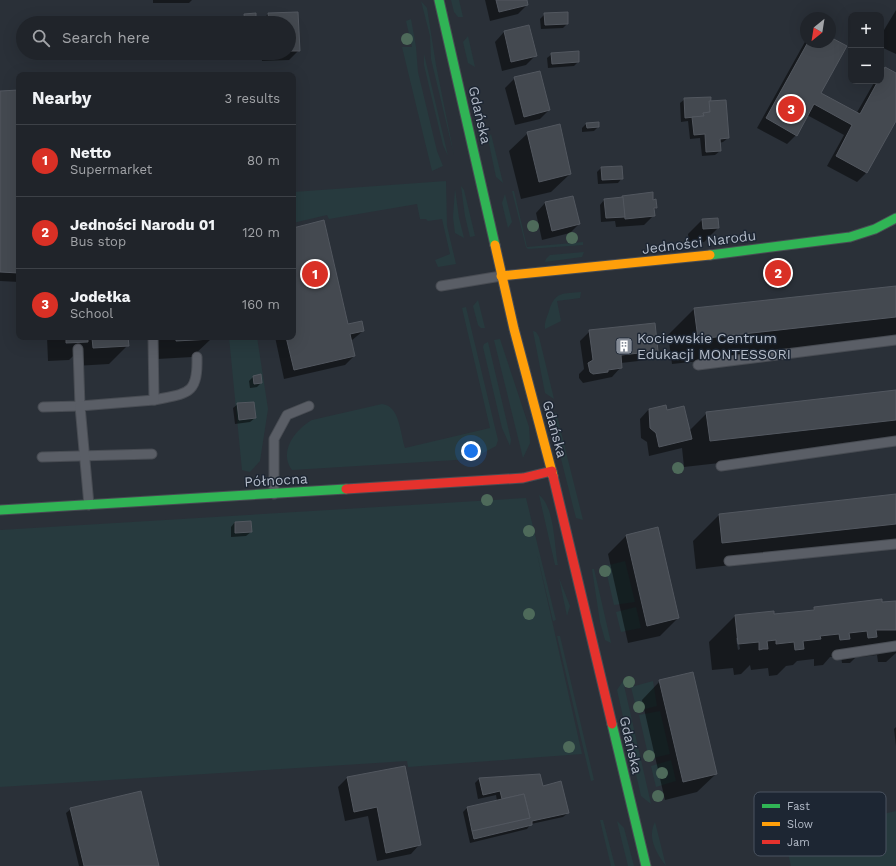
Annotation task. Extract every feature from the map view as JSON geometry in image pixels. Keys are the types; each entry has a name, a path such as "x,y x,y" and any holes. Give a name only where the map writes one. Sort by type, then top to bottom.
{"street":[{"name":"Gdańska","path":"438,0 493,231 502,276 552,471 646,866"},
{"name":"Jedności Narodu","path":"502,276 696,257 850,237 875,229 896,218"},
{"name":"Północna","path":"0,510 470,482 523,478 552,471"}],"lane":[{"path":"441,286 502,276"},
{"path":"153,340 154,400"},
{"path":"698,365 896,340"},
{"path":"78,349 80,406 89,504"},
{"path":"43,407 80,406 154,400 184,394 193,386 197,376 197,357"},
{"path":"274,494 274,439 287,415 309,406"},
{"path":"721,466 896,441"},
{"path":"42,457 152,454"},
{"path":"730,561 896,544"},
{"path":"837,655 896,646"}],"green space":[{"path":"451,0 459,0 463,17 458,17 454,12"},
{"path":"421,1 427,8 436,65 454,155 431,59 430,36"},
{"path":"411,19 416,47 418,72 437,151 443,166 432,171 402,47 412,47 406,21"},
{"path":"468,36 475,67 468,63 463,42"},
{"path":"424,54 448,156 443,145 424,65"},
{"path":"491,134 503,183 496,177 488,139"},
{"path":"446,181 447,226 456,264 438,267 435,260 450,254 442,219 428,221 426,219 420,219 417,204 329,219 327,215 296,222 296,192"},
{"path":"461,186 464,190 475,236 470,237 465,216"},
{"path":"455,189 459,218 464,238 455,233 453,217"},
{"path":"512,191 514,191 527,247 583,242 583,245 528,249 526,247"},
{"path":"505,194 512,222 508,228 502,203"},
{"path":"584,252 582,257 545,262 550,255"},
{"path":"581,292 580,298 557,301 561,321 545,329 546,320 554,300 560,295"},
{"path":"478,300 485,328 481,328 478,325 473,306"},
{"path":"466,307 498,440 496,446 472,459 292,470 288,463 288,448 295,435 306,424 312,420 382,404 388,406 396,415 405,448 490,428 462,308"},
{"path":"533,331 536,332 539,337 554,399 545,393"},
{"path":"500,339 529,427 530,443 523,458 494,340"},
{"path":"229,340 257,340 268,409 260,461 250,472 242,470"},
{"path":"488,342 511,440 510,446 502,428 483,347 484,344"},
{"path":"556,412 583,520 576,518 552,423 552,417"},
{"path":"539,495 548,508 551,517 558,565 555,565"},
{"path":"526,498 556,620 553,621 537,554 582,754 408,767 407,761 0,787 0,530"},
{"path":"625,561 635,602 614,605 605,566"},
{"path":"592,569 594,569 611,643 605,640 600,622"},
{"path":"559,578 570,606 567,616"},
{"path":"636,607 641,628 621,632 616,612"},
{"path":"557,636 560,636 594,780 591,781"},
{"path":"623,681 651,804 641,796 617,690"},
{"path":"653,681 657,706 637,711 631,687"},
{"path":"660,711 670,754 649,759 639,715"},
{"path":"671,760 676,781 656,787 651,766"},
{"path":"896,811 896,866 791,866 789,856 886,856 886,813"},
{"path":"600,820 603,820 615,866 611,866"},
{"path":"617,821 624,828 634,866 628,866"},
{"path":"655,822 666,866 659,856 652,839"}],"building":[{"path":"496,0 527,0 528,5 499,12"},
{"path":"298,12 300,51 296,51 296,16 268,16 268,13"},
{"path":"568,12 568,24 545,25 544,13"},
{"path":"256,13 256,16 244,16 244,14"},
{"path":"529,25 537,56 511,62 504,31"},
{"path":"836,40 847,46 821,93 860,114 876,84 884,84 885,67 896,73 896,121 867,173 836,156 852,125 814,104 797,136 766,118 805,48 836,48"},
{"path":"579,51 579,62 552,64 551,53"},
{"path":"540,71 550,110 524,117 514,77"},
{"path":"16,90 16,273 0,272 0,91"},
{"path":"711,97 710,112 703,113 704,116 685,118 684,98"},
{"path":"726,100 729,138 720,139 721,151 706,152 705,134 694,135 692,117 704,116 703,113 710,112 709,101"},
{"path":"599,122 599,127 587,128 586,123"},
{"path":"560,124 571,174 539,182 527,132"},
{"path":"622,166 623,179 602,180 601,167"},
{"path":"653,192 653,200 656,199 657,208 654,208 655,216 625,219 622,196"},
{"path":"573,196 580,224 552,231 545,202"},
{"path":"623,197 625,217 606,218 604,199"},
{"path":"718,218 719,228 703,229 702,219"},
{"path":"324,220 348,324 362,321 364,331 350,334 355,356 294,370 287,340 296,340 296,227"},
{"path":"896,286 896,317 698,339 694,308"},
{"name":"Kociewskie Centrum Edukacji MONTESSORI","path":"655,323 658,351 621,355 622,368 593,374 590,372 588,363 593,360 589,330"},
{"path":"66,340 88,340 88,342 66,343"},
{"path":"92,340 128,340 129,346 93,348"},
{"path":"261,374 262,383 254,384 253,376"},
{"path":"896,390 896,420 710,441 706,412"},
{"path":"254,402 256,418 239,420 237,403"},
{"path":"666,405 667,410 684,406 692,439 659,447 656,433 650,428 649,409"},
{"path":"896,494 896,524 722,543 719,514"},
{"path":"251,521 252,532 235,533 235,522"},
{"path":"658,527 679,618 647,626 626,535"},
{"path":"882,599 882,602 896,601 896,630 876,630 877,637 868,638 867,631 849,633 850,639 840,640 839,634 820,636 821,639 803,641 804,649 795,650 794,642 776,644 776,640 767,641 768,649 759,650 759,642 738,644 735,615 774,611 774,614 814,610 814,607"},
{"path":"693,672 717,774 683,782 659,680"},
{"path":"405,766 421,845 386,853 377,807 354,812 347,777"},
{"path":"540,774 543,786 561,781 569,813 532,821 532,825 474,839 472,831 530,818 524,794 502,799 500,791 483,795 479,778"},
{"path":"141,791 159,866 84,866 70,808"},
{"path":"524,794 530,818 472,831 467,807"}],"traffic: fast":[{"path":"439,0 495,245"},
{"path":"710,255 850,237 875,229 896,218"},
{"path":"0,510 346,489"},
{"path":"612,724 646,866"}],"traffic: slow":[{"path":"495,245 514,329 553,476"},
{"path":"501,276 710,255"}],"traffic: jam":[{"path":"346,489 523,478 552,471"},
{"path":"553,476 612,724"}],"place":[{"name":"Jodełka","path":"791,109"},
{"name":"Jedności Narodu 01","path":"778,273"},
{"name":"Netto","path":"315,274"},
{"name":"Kociewskie Centrum Edukacji MONTESSORI","path":"624,346"}]}
